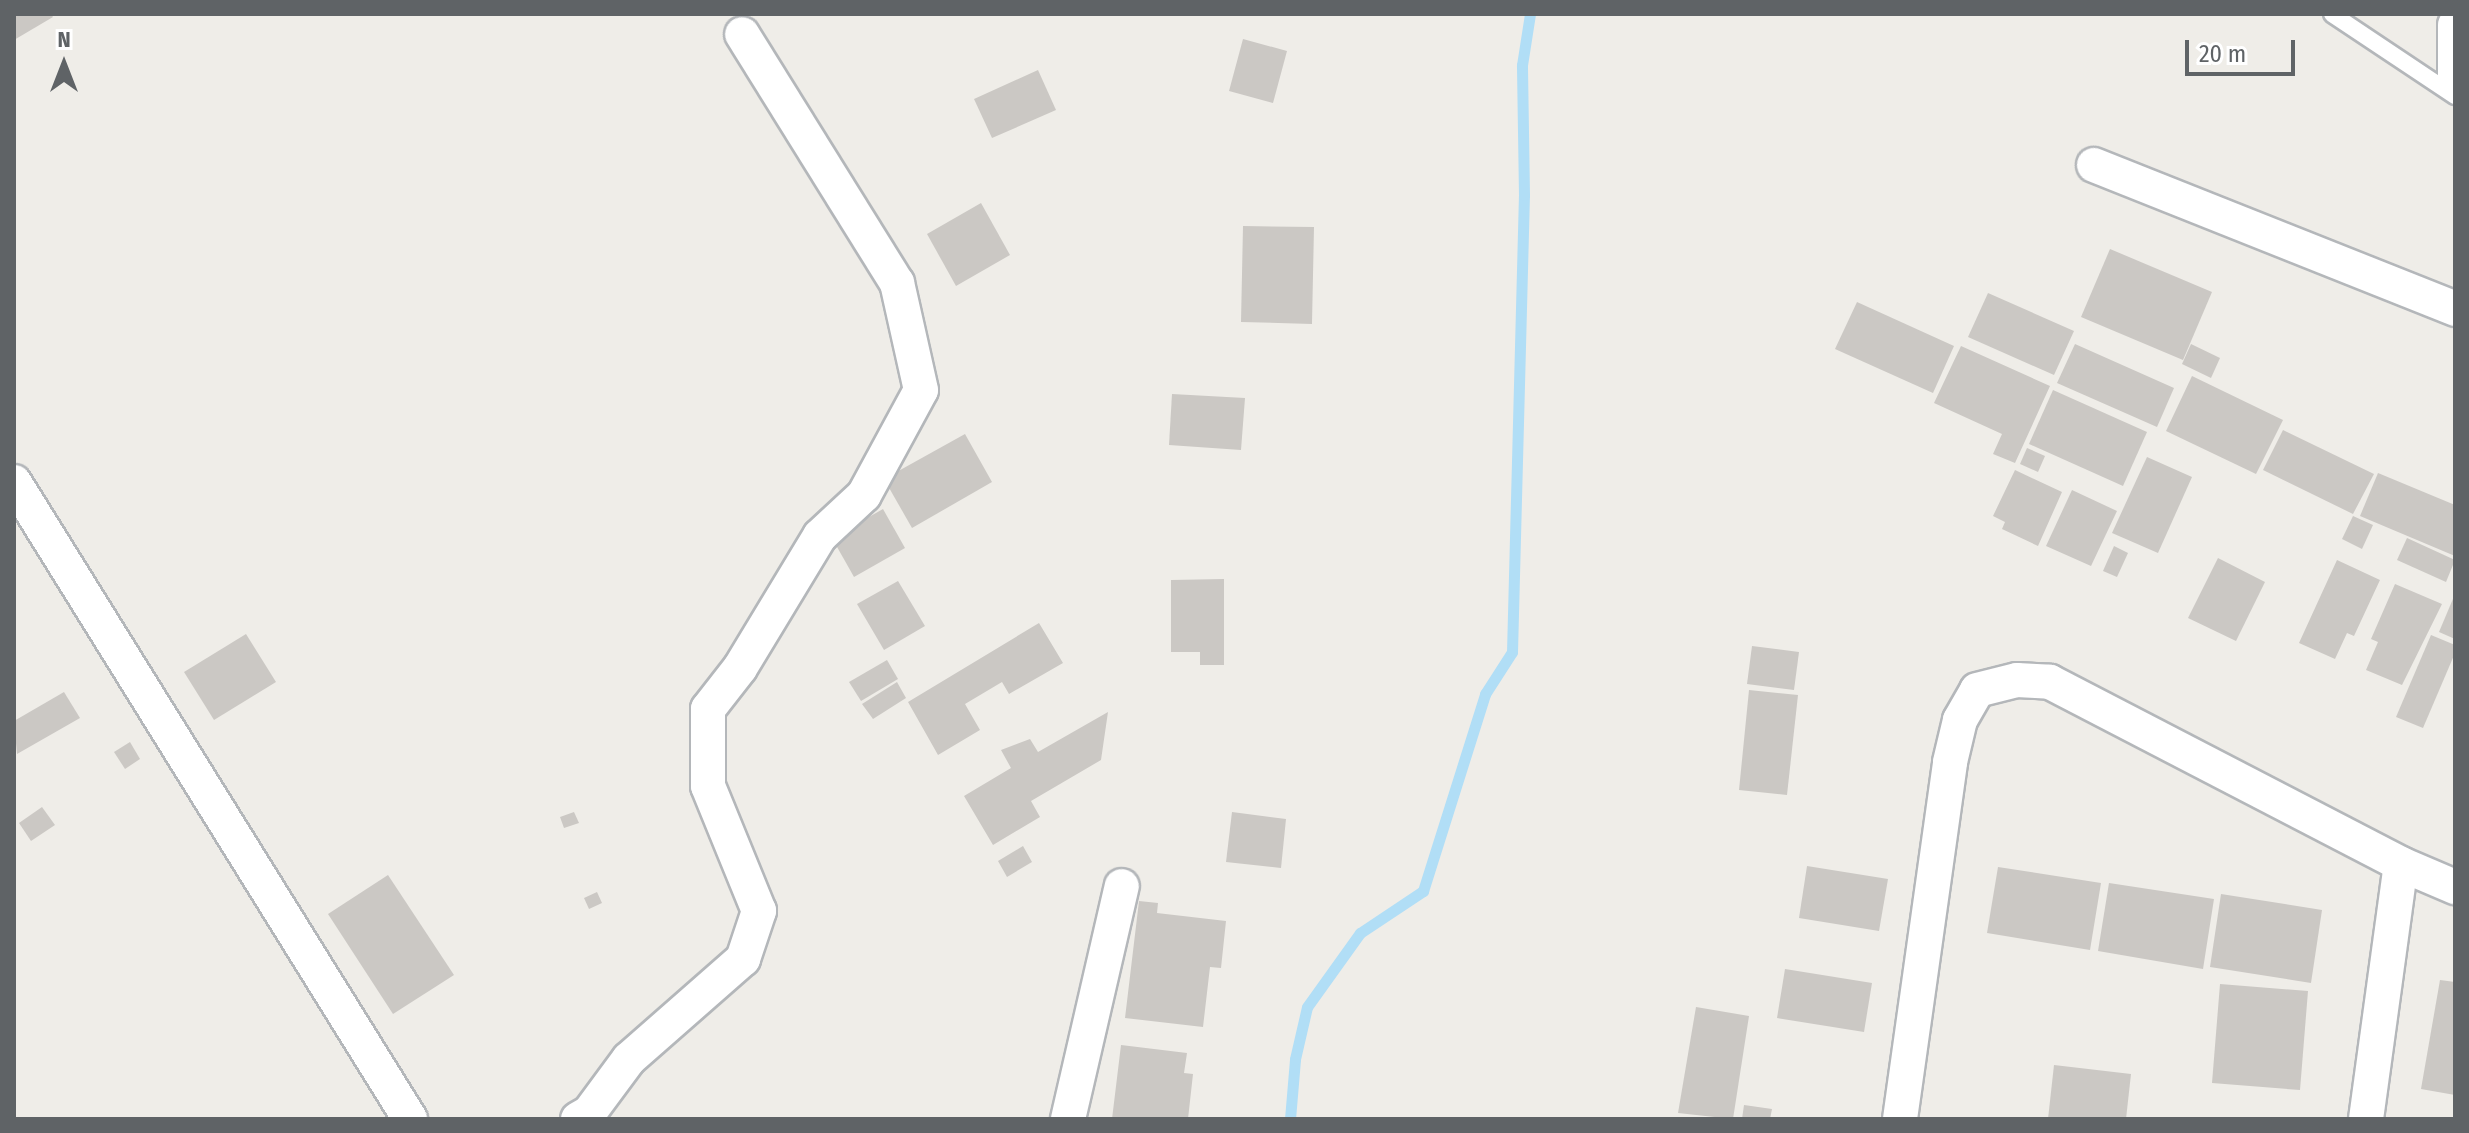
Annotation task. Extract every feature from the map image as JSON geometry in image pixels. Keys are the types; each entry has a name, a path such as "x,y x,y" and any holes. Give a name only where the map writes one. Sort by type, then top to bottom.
{"street":[{"path":"2455,25 2455,81"},
{"path":"586,1117 629,1059 743,959 759,911 708,786 708,709 740,668 820,536 864,495 921,390 897,283 742,34"},
{"path":"2094,165 2455,309"},
{"path":"14,482 410,1119"},
{"path":"1900,1119 1950,762 1960,720 1977,690 2017,680 2050,682 2401,864 2455,887"},
{"path":"2366,1119 2401,864"},
{"path":"1068,1119 1122,886"}],"lane":[{"path":"2332,14 2455,96"}],"building":[{"path":"14,14 51,14 53,17 14,40"},
{"path":"1243,39 1287,51 1273,103 1229,91"},
{"path":"1038,70 1056,110 992,138 974,99"},
{"path":"981,203 1010,255 956,286 927,234"},
{"path":"1243,226 1314,227 1312,324 1241,322"},
{"path":"2110,249 2212,292 2183,360 2081,317"},
{"path":"1988,293 2074,331 2054,375 1968,337"},
{"path":"1857,302 1954,346 1933,393 1835,349"},
{"path":"2075,344 2174,388 2157,427 2057,383"},
{"path":"2191,344 2220,358 2211,378 2182,364"},
{"path":"1961,346 2050,386 2015,463 1993,454 2002,434 1934,403"},
{"path":"2192,376 2283,420 2256,474 2166,431"},
{"path":"2053,390 2147,432 2123,486 2029,444"},
{"path":"1172,394 1245,398 1241,450 1169,445"},
{"path":"2283,430 2374,474 2353,514 2263,470"},
{"path":"965,434 992,482 912,528 884,479"},
{"path":"2027,448 2045,456 2038,472 2020,464"},
{"path":"2147,457 2192,477 2158,553 2112,533"},
{"path":"2015,470 2062,492 2038,546 2002,529 2005,522 1993,516"},
{"path":"2378,473 2455,505 2455,556 2360,516"},
{"path":"2072,490 2117,511 2091,566 2046,546"},
{"path":"883,509 905,548 854,577 832,538"},
{"path":"2353,516 2373,525 2362,549 2342,539"},
{"path":"2407,538 2455,560 2446,582 2397,560"},
{"path":"2114,546 2128,553 2117,577 2103,571"},
{"path":"2218,558 2265,582 2236,641 2188,618"},
{"path":"2337,560 2380,580 2354,636 2347,633 2335,659 2299,643"},
{"path":"1224,579 1224,665 1200,665 1200,652 1171,652 1171,580"},
{"path":"898,581 925,626 884,650 857,604"},
{"path":"2395,584 2442,604 2402,685 2366,670 2378,642 2371,639"},
{"path":"2455,594 2455,639 2439,632"},
{"path":"1039,623 1063,663 1009,694 1002,682 965,704 980,730 938,755 908,702"},
{"path":"246,634 276,682 214,720 184,672"},
{"path":"2431,635 2455,645 2455,653 2423,728 2396,717"},
{"path":"1752,646 1799,652 1794,690 1747,684"},
{"path":"887,660 898,679 861,701 849,682"},
{"path":"897,682 906,698 873,719 862,704"},
{"path":"1749,690 1798,695 1787,795 1739,790"},
{"path":"64,692 80,718 17,754 14,721"},
{"path":"1108,712 1101,760 1031,801 1040,817 993,845 964,796 1011,768 1001,750 1030,739 1038,752"},
{"path":"130,742 140,759 125,769 114,752"},
{"path":"42,807 55,825 31,841 19,823"},
{"path":"574,812 579,823 564,828 560,817"},
{"path":"1232,812 1286,819 1281,868 1226,862"},
{"path":"1023,846 1032,862 1007,877 998,861"},
{"path":"1807,866 1888,879 1879,931 1799,918"},
{"path":"1998,867 2101,883 2090,950 1987,933"},
{"path":"388,875 454,975 393,1014 328,914"},
{"path":"2109,883 2214,899 2203,969 2098,951"},
{"path":"597,892 602,903 589,909 584,898"},
{"path":"2221,894 2322,910 2311,983 2210,967"},
{"path":"1139,901 1158,903 1157,913 1226,921 1221,968 1210,967 1203,1027 1125,1018"},
{"path":"1785,969 1872,983 1864,1032 1777,1018"},
{"path":"2440,980 2455,982 2455,1095 2421,1089"},
{"path":"2220,984 2308,991 2300,1090 2212,1083"},
{"path":"1696,1007 1749,1016 1733,1119 1678,1113"},
{"path":"1121,1045 1187,1053 1184,1073 1193,1074 1188,1119 1112,1119"},
{"path":"2054,1065 2131,1074 2126,1119 2048,1119"},
{"path":"1744,1105 1772,1109 1770,1119 1742,1119"}],"waterway":[{"path":"1290,1119 1295,1059 1307,1007 1360,933 1423,891 1485,694 1512,652 1524,195 1522,65 1530,14"}]}
